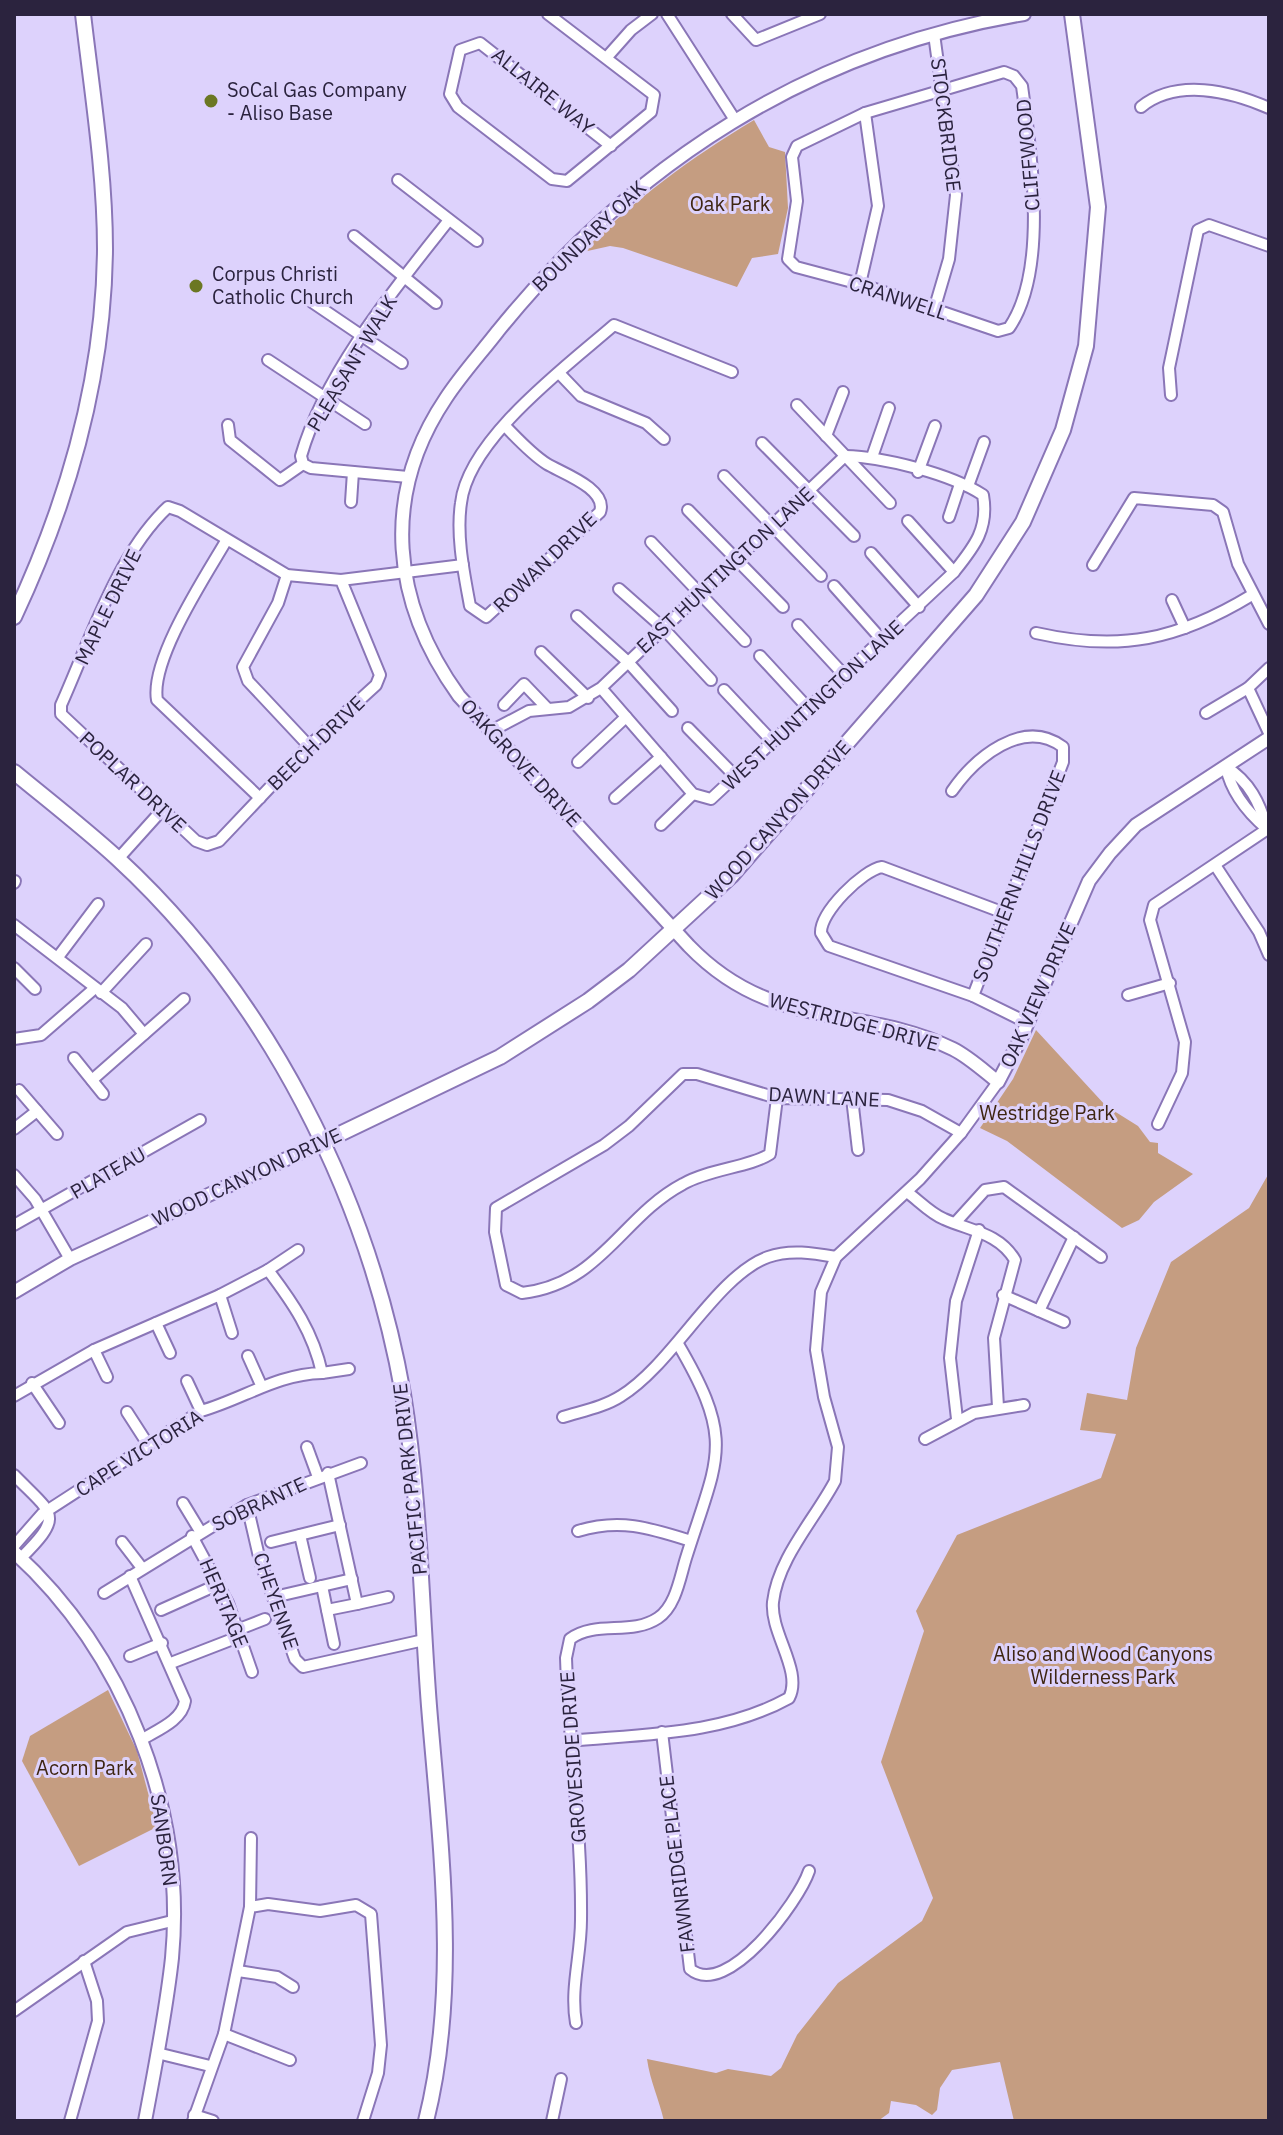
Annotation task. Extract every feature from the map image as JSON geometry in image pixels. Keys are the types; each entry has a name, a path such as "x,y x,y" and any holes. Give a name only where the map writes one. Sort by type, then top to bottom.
{"main road":[{"path":"14,617 51,528 75,457 103,309 102,176 83,14"},
{"name":"WOOD CANYON DRIVE","path":"323,1142 500,1057 588,1001 675,930 731,876 976,595 1023,522 1063,430 1086,346 1098,207 1072,14"},
{"name":"PACIFIC PARK DRIVE","path":"14,772 118,859 165,907 239,1001 323,1142 357,1222 398,1368 412,1466 445,1938 440,2029 426,2121"}],"street":[{"path":"607,57 631,30 652,14"},
{"path":"667,14 735,120"},
{"path":"732,14 748,35 763,40 820,14"},
{"name":"BOUNDARY OAK","path":"404,572 402,527 408,477 428,428 446,398 551,269 600,220 656,173 735,120 800,84 857,59 934,34 1024,14"},
{"path":"553,15 654,95 651,112 611,146"},
{"name":"STOCKBRIDGE","path":"934,34 955,214 949,259 934,310"},
{"name":"ALLAIRE WAY","path":"472,43 487,46 611,146 567,181 552,179 458,107 450,94 460,50 472,43"},
{"name":"CLIFFWOOD","path":"942,88 1004,72 1014,76 1022,86 1034,176 1034,221 1024,288 1009,328"},
{"path":"860,284 878,206 865,113 942,88"},
{"path":"1141,107 1170,92 1192,90 1219,91 1269,108"},
{"name":"CRANWELL","path":"865,113 797,146 792,157 797,201 788,259 796,267 860,284 998,331 1009,328"},
{"path":"398,180 477,241"},
{"name":"PLEASANT WALK","path":"303,464 301,456 305,443 326,398 403,278 449,220"},
{"path":"1171,395 1169,368 1198,230 1209,225 1269,246"},
{"path":"354,236 436,303"},
{"path":"312,302 402,363"},
{"path":"260,798 157,700 155,686 185,610 226,541 287,575 341,580 463,565 460,503 466,480 504,425 614,325 732,372"},
{"path":"268,360 365,424"},
{"path":"559,373 581,396 646,423 664,439"},
{"path":"826,436 843,392"},
{"path":"797,405 890,503"},
{"path":"872,457 889,408"},
{"path":"228,425 230,440 280,480 303,464 311,468 408,477"},
{"name":"ROWAN DRIVE","path":"463,565 470,606 480,615 491,614 600,512 601,500 575,478 545,463 504,425"},
{"path":"918,472 935,426"},
{"path":"949,517 984,442"},
{"path":"762,443 854,536"},
{"path":"845,456 872,457 964,485"},
{"name":"EAST HUNTINGTON LANE","path":"491,731 529,711 569,707 601,688 845,456"},
{"path":"351,502 353,472"},
{"path":"724,476 821,576"},
{"name":"WEST HUNTINGTON LANE","path":"601,688 693,794 711,799 954,572 978,542 986,514 983,495 964,485"},
{"path":"1093,565 1134,498 1213,505 1223,512 1231,530 1238,564 1269,624"},
{"name":"MAPLE DRIVE","path":"61,714 61,705 127,562 148,528 168,507 180,511 226,541"},
{"path":"688,510 783,607"},
{"path":"908,521 954,572"},
{"path":"651,542 745,641"},
{"path":"871,553 919,607"},
{"name":"OAKGROVE DRIVE","path":"404,572 429,651 459,696 675,930"},
{"path":"287,575 278,603 243,667 248,681 309,746"},
{"name":"BEECH DRIVE","path":"207,845 219,841 309,746 376,685 380,675 341,580"},
{"path":"834,586 882,640"},
{"path":"619,589 662,627 711,680"},
{"path":"1036,633 1097,644 1154,638 1185,628 1252,595"},
{"path":"1172,600 1185,628"},
{"path":"577,616 628,662 672,711"},
{"path":"798,625 845,676"},
{"path":"541,652 588,698"},
{"path":"760,656 808,708"},
{"path":"1206,713 1248,688 1269,668"},
{"path":"504,705 524,684 547,708"},
{"path":"1248,688 1269,736"},
{"path":"724,690 772,741"},
{"name":"POPLAR DRIVE","path":"61,714 196,841 207,845"},
{"path":"578,762 626,717"},
{"path":"688,728 736,777"},
{"name":"OAK VIEW DRIVE","path":"569,1741 709,1728 750,1717 789,1698 793,1690 776,1631 773,1604 785,1565 829,1492 839,1468 838,1447 824,1397 816,1350 821,1292 836,1257 907,1192 961,1133 998,1082 1028,1023 1089,881 1110,853 1136,825 1269,736"},
{"name":"SOUTHERN HILLS DRIVE","path":"952,791 969,767 992,748 1033,737 1051,738 1063,747 1063,762 973,996"},
{"path":"615,798 661,757"},
{"path":"1226,767 1241,777 1268,828"},
{"path":"1226,767 1230,784 1245,806 1268,828"},
{"path":"661,825 693,794"},
{"path":"1245,806 1255,799"},
{"path":"118,859 163,809"},
{"path":"1158,1124 1182,1073 1185,1042 1150,920 1154,905 1268,828"},
{"path":"1215,865 1259,932 1269,955"},
{"path":"1007,914 882,867 870,869 824,917 821,933 829,946 973,996 1028,1023"},
{"path":"58,957 98,904"},
{"path":"14,925 122,1008 144,1034"},
{"name":"WESTRIDGE DRIVE","path":"675,930 720,973 772,1003 925,1038 955,1050 998,1082"},
{"path":"14,1039 41,1035 98,990 146,944"},
{"path":"14,968 35,989"},
{"path":"1128,995 1170,983"},
{"path":"92,1080 184,999"},
{"path":"74,1058 103,1094"},
{"name":"DAWN LANE","path":"777,1098 770,1154 711,1170 680,1185 587,1270 534,1291 512,1289 502,1272 494,1216 496,1208 604,1145 629,1126 683,1074 697,1074 777,1098 852,1098 904,1104 961,1133"},
{"path":"19,1090 57,1134"},
{"path":"852,1098 858,1150"},
{"path":"14,1129 37,1111"},
{"name":"PLATEAU","path":"14,1225 200,1120"},
{"name":"WOOD CANYON DRIVE","path":"14,1292 70,1259 323,1142"},
{"path":"18,1179 70,1259"},
{"path":"956,1222 985,1190 1004,1187 1101,1257"},
{"path":"907,1192 943,1219 979,1230 1008,1249 1015,1260 1003,1295 994,1338 998,1407"},
{"path":"957,1419 950,1360 956,1301 979,1230"},
{"path":"1039,1311 1074,1237"},
{"path":"14,1396 94,1350 220,1295 298,1250"},
{"path":"563,1417 622,1396 678,1344 739,1273 769,1257 802,1251 836,1257"},
{"path":"268,1270 300,1313 316,1346 322,1373"},
{"path":"220,1295 232,1333"},
{"path":"1003,1295 1064,1322"},
{"path":"156,1323 170,1353"},
{"name":"GROVESIDE DRIVE","path":"576,2023 572,1999 581,1924 577,1810 569,1741 566,1658 570,1639 584,1629 646,1624 660,1617 672,1601 713,1481 717,1436 704,1387 678,1344"},
{"path":"94,1350 107,1377"},
{"path":"248,1356 261,1385"},
{"name":"CAPE VICTORIA","path":"49,1511 147,1443 201,1411 261,1385 300,1374 349,1369"},
{"path":"187,1381 201,1411"},
{"path":"32,1383 59,1423"},
{"path":"925,1439 957,1419 998,1407 1024,1405"},
{"path":"127,1412 147,1443"},
{"name":"SOBRANTE","path":"307,1447 323,1475"},
{"name":"SOBRANTE","path":"104,1593 247,1505 361,1463"},
{"path":"14,1475 49,1511 51,1520 45,1534 16,1552"},
{"path":"323,1475 340,1525 357,1604"},
{"name":"SOBRANTE","path":"183,1503 196,1534"},
{"name":"CHEYENNE","path":"247,1505 260,1561 295,1659 303,1667 424,1640"},
{"path":"578,1531 600,1524 634,1523 691,1541"},
{"path":"271,1542 340,1525"},
{"name":"HERITAGE","path":"196,1534 219,1584 252,1672"},
{"path":"300,1535 310,1578"},
{"path":"122,1542 142,1568"},
{"name":"SANBORN","path":"16,1552 67,1609 98,1653 118,1687 156,1785 171,1866 172,1957 145,2121"},
{"path":"130,1576 171,1663 185,1701 184,1711 141,1740"},
{"path":"274,1597 352,1579"},
{"path":"161,1610 219,1584"},
{"path":"322,1586 334,1644"},
{"path":"327,1610 388,1597"},
{"path":"171,1663 233,1639 242,1628 265,1619"},
{"path":"130,1656 162,1643"},
{"name":"FAWNRIDGE PLACE","path":"662,1732 690,1969 706,1976 717,1973 755,1949 804,1885 809,1871"},
{"path":"213,2121 193,2118 224,2034 238,1971 250,1907 251,1838"},
{"path":"250,1907 268,1904 320,1911 356,1905 371,1914 381,2045 378,2073 363,2121"},
{"path":"14,2011 127,1932 172,1921"},
{"path":"70,2121 98,2021 97,2001 84,1961"},
{"path":"238,1971 277,1977 293,1987"},
{"path":"224,2034 290,2060"},
{"path":"157,2053 210,2066"},
{"path":"552,2121 561,2079"}],"green space":[{"name":"Oak Park","path":"754,120 769,147 785,152 788,208 778,254 752,258 737,287 623,248 610,246 583,252 664,180"},
{"name":"Westridge Park","path":"1036,1030 1106,1106 1138,1126 1150,1142 1158,1143 1158,1153 1193,1174 1154,1202 1139,1220 1122,1228 1007,1141 980,1128 1013,1079"},
{"name":"Aliso and Wood Canyons Wilderness Park","path":"1269,1173 1269,2121 1014,2121 1000,2062 952,2070 940,2088 937,2110 932,2115 916,2105 891,2101 889,2113 878,2121 664,2121 647,2059 716,2073 728,2069 771,2076 781,2068 797,2035 838,1983 922,1921 933,1898 881,1762 924,1631 916,1611 957,1535 1101,1478 1116,1434 1080,1430 1087,1393 1127,1400 1136,1348 1171,1262 1249,1208"},
{"name":"Acorn Park","path":"108,1690 137,1751 157,1827 79,1866 22,1761 30,1736"}],"place":[{"name":"SoCal Gas Company - Aliso Base","path":"211,101"},
{"name":"Corpus Christi Catholic Church","path":"196,286"}]}
